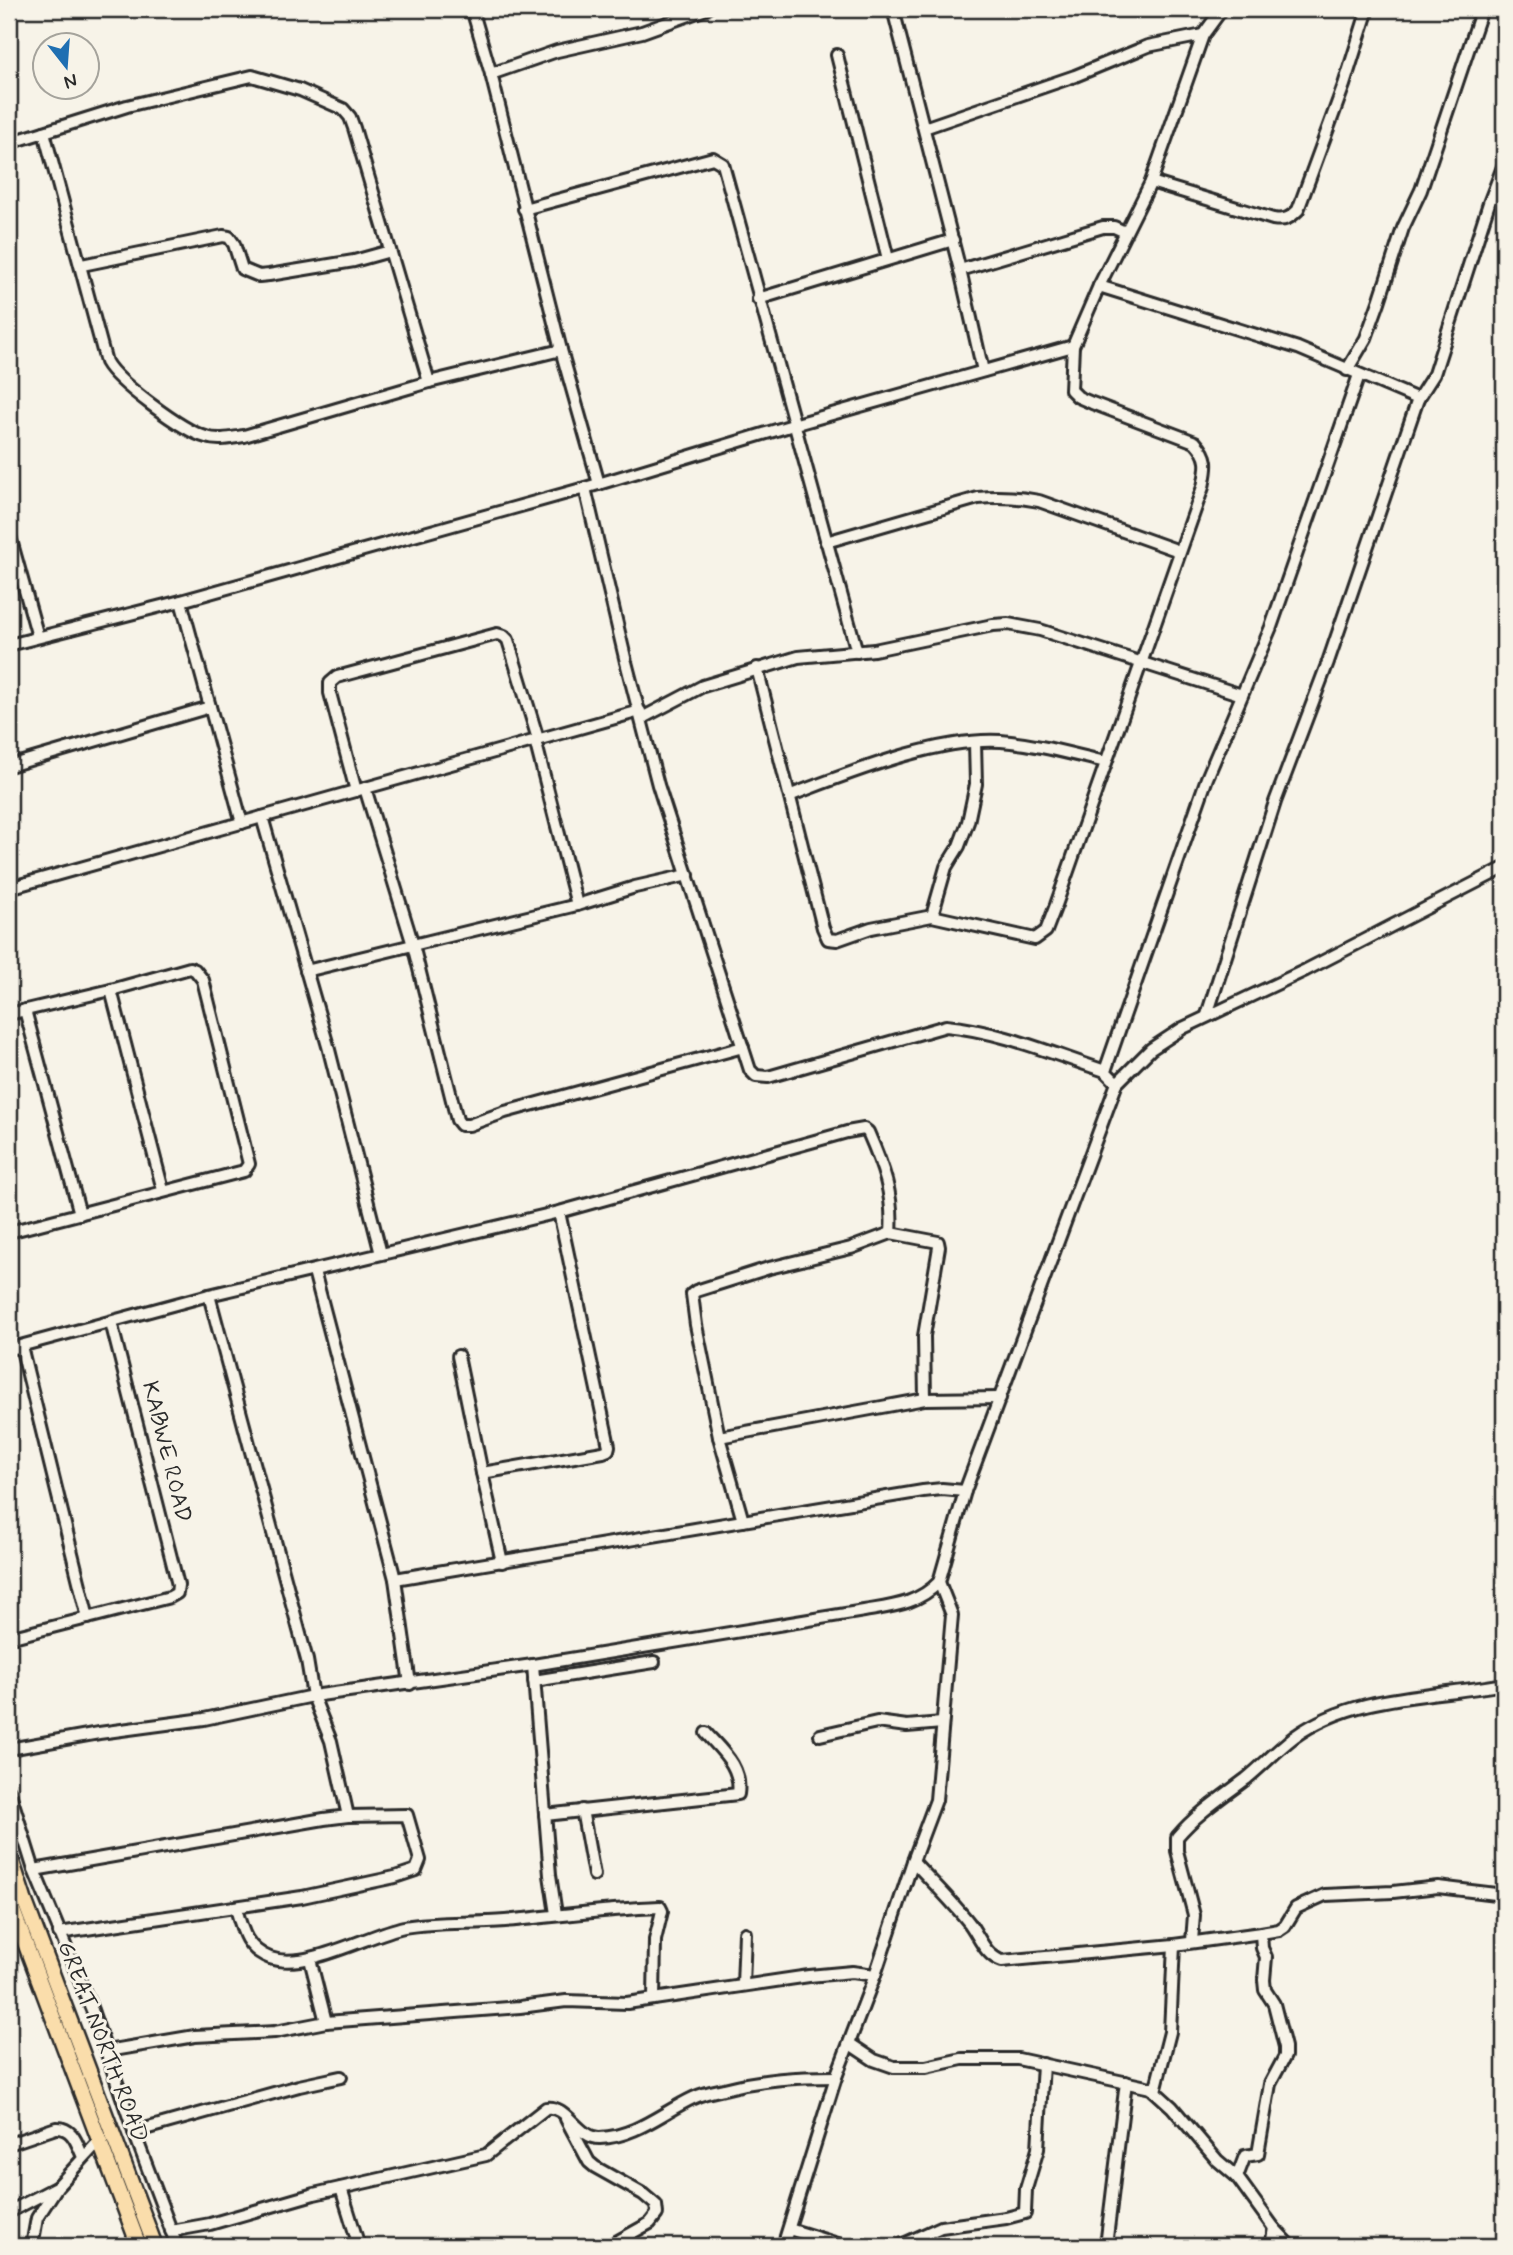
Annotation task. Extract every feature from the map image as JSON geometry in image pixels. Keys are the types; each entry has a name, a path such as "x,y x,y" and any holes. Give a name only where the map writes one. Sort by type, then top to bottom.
{"main road":[{"name":"GREAT NORTH ROAD","path":"9,1853 155,2246"},
{"name":"GREAT NORTH ROAD","path":"9,1900 139,2246"}],"street":[{"path":"472,9 599,484"},
{"path":"491,74 557,51 642,32 706,9"},
{"path":"893,9 953,240 983,371"},
{"path":"757,668 828,939 837,940 871,928 932,916 1028,940 1041,937 1046,931 1106,762 1203,486 1207,465 1204,451 1195,442 1092,403 1073,393 1070,366 1073,346 1099,286 1151,182 1203,35 1223,9"},
{"path":"1151,182 1273,219 1291,217 1298,210 1344,85 1368,9"},
{"path":"1347,370 1366,338 1403,228 1421,190 1482,9"},
{"path":"924,128 1075,76 1148,46 1203,35"},
{"path":"837,55 888,258"},
{"path":"9,143 127,106 252,76 300,90 343,109 350,117 429,382"},
{"path":"44,132 110,370 187,429 206,438 244,436 429,382 561,350"},
{"path":"524,209 713,158 719,159 725,168 758,299 857,652"},
{"path":"1207,1015 1275,802 1328,662 1418,399 1434,374 1504,164"},
{"path":"960,270 1103,227 1114,227 1125,232"},
{"path":"82,265 223,236 229,237 242,269 258,276 354,261 390,250"},
{"path":"758,299 953,240"},
{"path":"1099,286 1298,348 1418,399"},
{"path":"9,645 181,601 585,488 793,425 1073,346"},
{"path":"1105,1071 1207,778 1270,627 1359,375"},
{"path":"585,488 658,785 750,1070 756,1076 768,1077 946,1026 970,1028 998,1035 1105,1071 1117,1083"},
{"path":"826,542 978,498 995,496 1039,501 1179,551"},
{"path":"9,533 38,637"},
{"path":"181,601 242,823"},
{"path":"9,888 537,740 641,714 703,686 798,657 857,652 993,625 1008,624 1040,630 1242,695"},
{"path":"577,905 537,740 508,640 504,636 497,634 337,677 330,683 330,693 413,945 457,1120 461,1125 743,1047"},
{"path":"9,766 210,707"},
{"path":"790,795 842,774 909,755 975,742 1028,744 1106,762"},
{"path":"932,916 946,867 959,846 968,822 976,785 975,742"},
{"path":"261,817 306,971 381,1254"},
{"path":"9,1749 99,1733 204,1719 313,1696 534,1665 908,1603 928,1593 939,1582 965,1491 1117,1083 1159,1042 1207,1015 1306,970 1504,868"},
{"path":"306,971 688,875"},
{"path":"9,1014 190,968 195,970 203,980 249,1164 244,1171 9,1232"},
{"path":"111,990 163,1190"},
{"path":"25,1010 80,1214"},
{"path":"9,1349 209,1294 559,1212 864,1129 883,1164 890,1191 891,1233"},
{"path":"482,1473 608,1450 559,1212"},
{"path":"743,1521 719,1437 696,1325 692,1294 696,1291 769,1268 851,1248 891,1233 938,1242 924,1336 925,1399"},
{"path":"314,1271 395,1579 410,1684"},
{"path":"209,1294 307,1660 313,1696 331,1741 348,1816"},
{"name":"KABWE ROAD","path":"88,1618 170,1598 177,1593 178,1585 111,1322"},
{"path":"9,1638 88,1618 21,1346"},
{"path":"458,1356 502,1562"},
{"path":"719,1437 925,1399 1000,1398"},
{"path":"395,1579 923,1491 965,1491"},
{"path":"783,2246 836,2077 936,1800 953,1615 939,1582"},
{"path":"620,1651 623,1668"},
{"path":"534,1681 654,1662"},
{"path":"534,1665 550,1875 556,1914"},
{"path":"1192,1941 1194,1915 1177,1851 1177,1837 1186,1825 1295,1736 1336,1714 1372,1703 1504,1684"},
{"path":"820,1735 877,1722 907,1726 942,1723"},
{"path":"545,1815 738,1794 736,1767 706,1733"},
{"path":"9,1790 34,1870 107,2051 177,2246"},
{"path":"582,1810 594,1875"},
{"path":"34,1870 198,1839 348,1816 407,1815 420,1860 418,1868 395,1877 302,1897 59,1933"},
{"path":"913,1861 970,1923 987,1951 1002,1961 1174,1945 1279,1930 1285,1926 1296,1908 1325,1895 1438,1887 1481,1890 1504,1895"},
{"path":"236,1908 243,1934 257,1950 271,1958 310,1959 405,1927 504,1921 635,1908 662,1909 655,1940 654,1999"},
{"path":"743,1985 745,1933"},
{"path":"1237,2177 1245,2156 1258,2154 1270,2084 1285,2056 1273,2004 1265,1990 1266,1958 1261,1933"},
{"path":"1155,2091 1170,2032 1174,1945"},
{"path":"310,1959 326,2022"},
{"path":"107,2051 195,2036 275,2032 326,2022 465,2012 566,2001 627,2003 852,1972 875,1975"},
{"path":"850,2044 874,2060 894,2067 916,2068 962,2059 1018,2059 1145,2085 1172,2106 1217,2160 1237,2177 1274,2228 1291,2246"},
{"path":"900,2246 941,2227 1025,2213 1027,2189 1038,2149 1042,2064"},
{"path":"134,2132 341,2077"},
{"path":"171,2231 211,2224 314,2194 486,2155 546,2108 556,2108 592,2137 600,2138 636,2129 695,2097 715,2091 783,2077 836,2077"},
{"path":"1106,2246 1126,2082"},
{"path":"564,2115 589,2162 643,2194 656,2205 657,2214 650,2223 609,2246"},
{"path":"9,2144 56,2128 64,2128 71,2133 83,2157"},
{"path":"32,2246 37,2218 57,2187 99,2141"},
{"path":"9,2212 57,2187"},
{"path":"341,2188 359,2246"},
{"path":"789,2228 844,2246"},
{"path":"1271,2246 1274,2228"}]}
